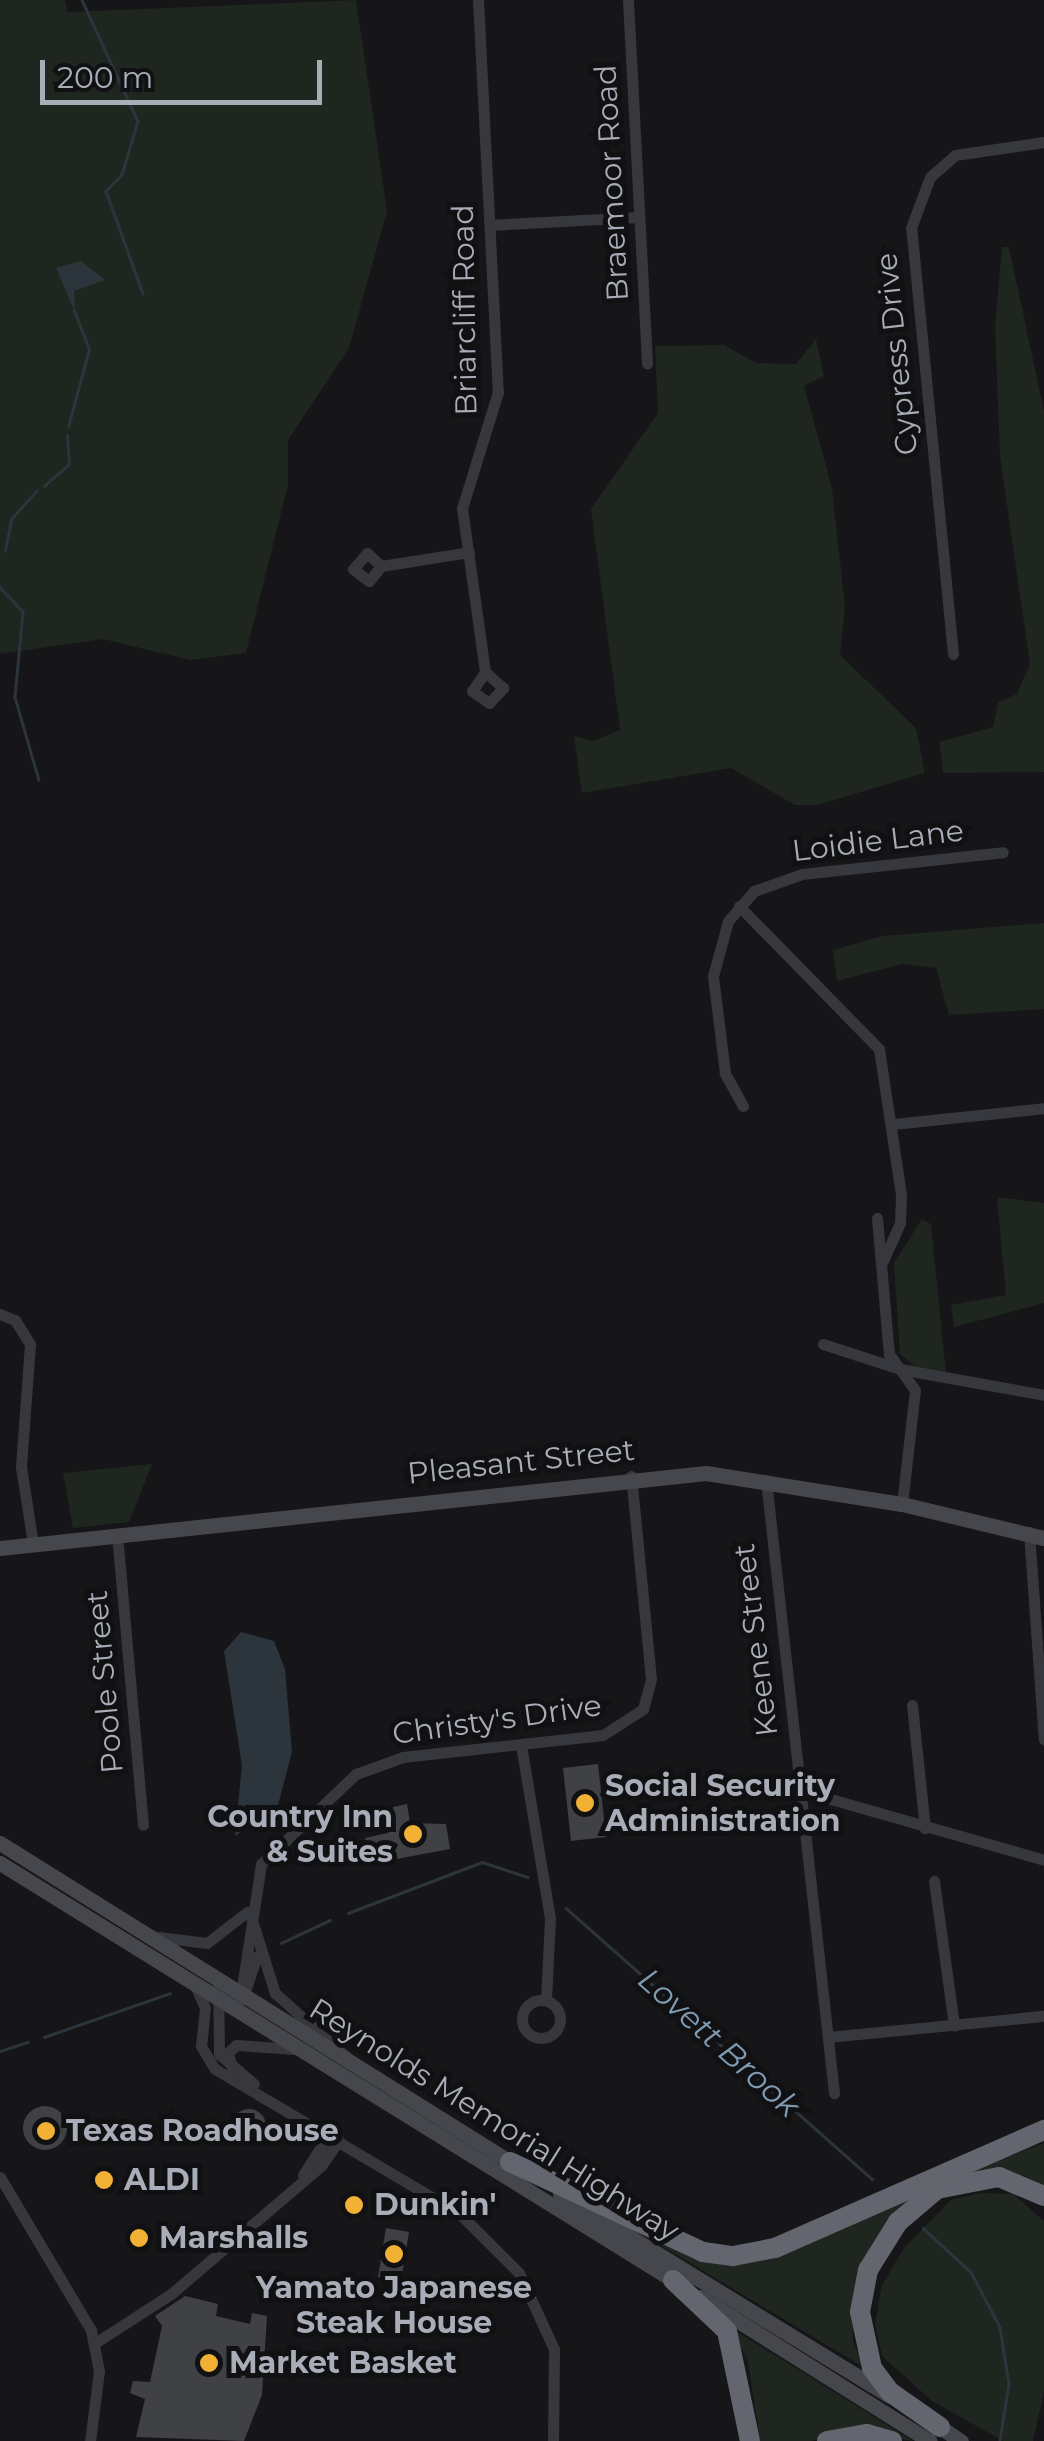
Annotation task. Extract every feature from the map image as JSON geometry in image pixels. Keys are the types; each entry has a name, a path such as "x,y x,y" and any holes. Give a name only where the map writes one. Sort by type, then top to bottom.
{"highway":[{"path":"510,2162 703,2252 733,2256 774,2248 1044,2130"},
{"path":"935,2434 872,2368 860,2312 868,2270 898,2222 937,2188 999,2177 1044,2196"},
{"path":"673,2280 727,2332 750,2441"},
{"path":"828,2441 850,2434 892,2441"}],"main road":[{"name":"Pleasant Street","path":"0,1548 631,1476 766,1480 902,1504 1037,1535"},
{"name":"Reynolds Memorial Highway","path":"0,1842 146,1934 294,2049 935,2434 961,2441"},
{"name":"Reynolds Memorial Highway","path":"0,1863 196,1987 220,1992"},
{"name":"Reynolds Memorial Highway","path":"242,2006 260,2008 352,2062 935,2434"}],"street":[{"name":"Briarcliff Road","path":"478,0 497,406 464,496 485,672"},
{"name":"Braemoor Road","path":"628,0 646,364"},
{"name":"Cypress Drive","path":"953,654 910,228 930,177 954,155 1044,142"},
{"path":"490,225 639,216"},
{"path":"381,566 469,552"},
{"name":"Loidie Lane","path":"740,906 763,885 802,874 1003,852"},
{"path":"743,1106 725,1073 713,976 719,940 740,906 866,1030 886,1071 900,1224 882,1260"},
{"path":"893,1124 1044,1108"},
{"path":"877,1218 889,1354 915,1390 902,1504"},
{"path":"0,1314 20,1326 30,1344 21,1466 34,1544"},
{"path":"823,1344 900,1369 1044,1395"},
{"name":"Christy's Drive","path":"242,2006 249,1908 268,1854 356,1774 403,1758 610,1733 649,1698 631,1476"},
{"name":"Keene Street","path":"766,1480 834,2093"},
{"name":"Poole Street","path":"117,1534 142,1825"},
{"path":"1037,1535 1044,1739"},
{"path":"912,1705 925,1828"},
{"path":"522,1745 550,1918 546,2000"},
{"path":"799,1790 1044,1860"},
{"path":"934,1882 954,2026"},
{"path":"249,1908 258,1952 285,2006 352,2062"},
{"name":"Christy's Drive","path":"146,1934 200,1945 228,1933 249,1908"},
{"path":"242,2006 258,1952"},
{"path":"196,1987 204,2015 201,2046 210,2065 460,2214 519,2273 554,2348 552,2441"},
{"path":"204,2015 220,1992"},
{"path":"220,1992 218,2050 232,2068 285,2108"},
{"path":"828,2038 1044,2016"},
{"path":"232,2068 228,2053 241,2044 294,2049"},
{"path":"95,2343 171,2294 300,2179 334,2137"},
{"path":"0,2177 95,2343 90,2441"}],"shaded area":[{"path":"0,0 65,0 68,12 356,0 387,211 349,348 288,440 288,485 246,653 191,660 103,639 0,654"},
{"path":"1002,247 1009,247 1044,411 1044,772 943,773 939,742 993,727 998,702 1017,694 1030,664 1000,456 995,327"},
{"path":"81,261 105,280 74,291 75,312 56,268"},
{"path":"816,339 824,376 804,386 832,488 845,606 840,655 916,728 925,773 817,805 795,805 731,768 582,793 574,736 593,741 620,730 591,509 658,413 655,346 724,345 756,363 796,364"},
{"path":"1044,923 1044,1009 949,1015 936,968 902,964 837,981 833,950 883,936"},
{"path":"997,1197 1044,1203 1044,1303 954,1327 951,1305 1006,1295"},
{"path":"922,1219 931,1224 946,1374 917,1368 900,1354 894,1263"},
{"path":"152,1464 129,1522 73,1528 63,1473"},
{"path":"241,1632 274,1641 285,1669 292,1752 278,1805 235,1836 242,1765 224,1651"},
{"path":"1044,2143 1044,2187 1025,2176 966,2173"},
{"path":"930,2188 852,2307 853,2341 865,2368 655,2242 725,2265 770,2260"},
{"path":"981,2193 1013,2194 1044,2221 1044,2392 1033,2441 1003,2441 932,2401 882,2356 875,2324 882,2285 904,2248 951,2200"},
{"path":"731,2328 913,2441 846,2430 811,2441 760,2441 748,2361"}],"building":[{"name":"Social Security Administration","path":"598,1764 606,1837 571,1841 563,1768"},
{"name":"Country Inn & Suites","path":"407,1804 410,1823 446,1824 450,1849 370,1864 365,1838 388,1833 396,1825 393,1807"},
{"name":"Texas Roadhouse","path":"45,2106 60,2113 67,2128 60,2143 45,2150 30,2143 23,2128 30,2113"},
{"path":"249,2109 261,2114 266,2126 261,2138 249,2143 237,2138 232,2126 237,2114"},
{"name":"Yamato Japanese Steak House","path":"386,2228 409,2232 401,2280 378,2277"},
{"name":"Market Basket","path":"185,2296 218,2304 216,2316 250,2324 252,2313 267,2316 262,2395 244,2441 136,2437 145,2399 130,2393 133,2381 150,2382 162,2326 155,2316"}],"waterway":[{"path":"82,0 138,121 122,175 106,191 143,294"},
{"path":"68,427 89,349 74,311"},
{"path":"44,486 69,464 67,436"},
{"path":"5,551 11,519 36,491"},
{"path":"0,587 23,612 15,697 39,780"},
{"name":"Lovett Brook","path":"348,1913 482,1862 528,1877"},
{"name":"Lovett Brook","path":"566,1908 872,2179"},
{"name":"Lovett Brook","path":"281,1943 330,1920"},
{"name":"Lovett Brook","path":"44,2037 170,1993"},
{"name":"Lovett Brook","path":"0,2051 28,2042"},
{"name":"Lovett Brook","path":"923,2228 971,2272 1000,2327 1009,2384 1000,2441"}],"place":[{"name":"Social Security Administration","path":"585,1803"},
{"name":"Country Inn & Suites","path":"413,1834"},
{"name":"Texas Roadhouse","path":"46,2131"},
{"name":"ALDI","path":"104,2180"},
{"name":"Dunkin'","path":"354,2205"},
{"name":"Marshalls","path":"139,2238"},
{"name":"Yamato Japanese Steak House","path":"394,2254"},
{"name":"Market Basket","path":"209,2363"}]}
